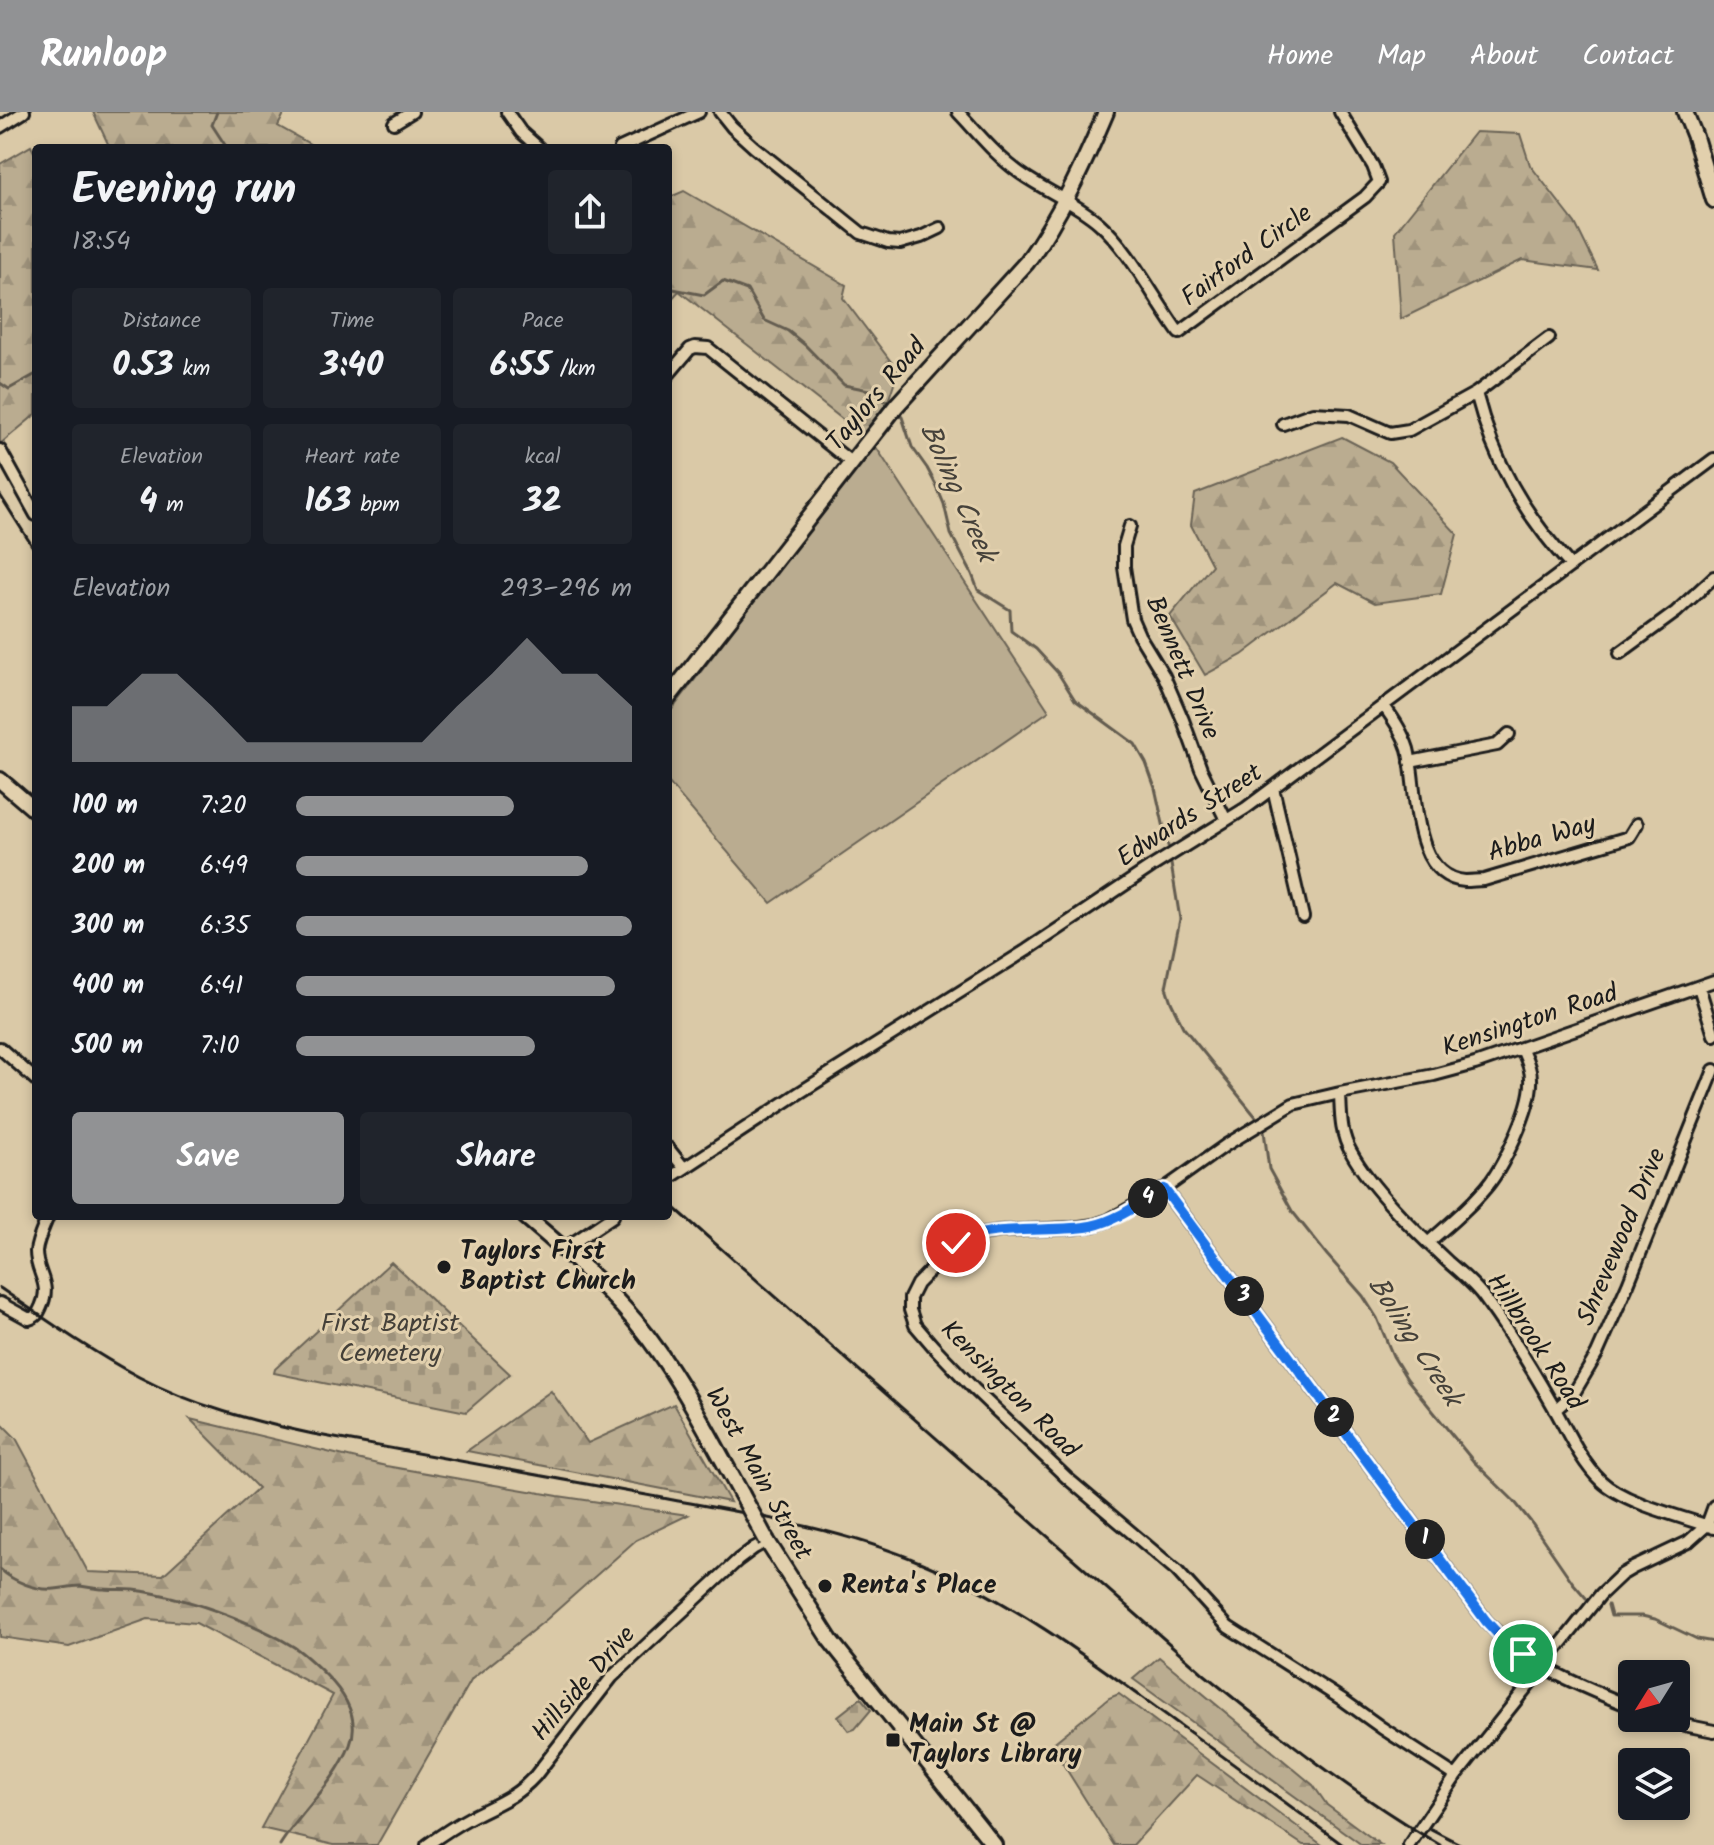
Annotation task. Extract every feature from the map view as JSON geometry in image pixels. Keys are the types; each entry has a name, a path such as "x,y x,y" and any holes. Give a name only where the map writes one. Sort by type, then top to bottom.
{"street":[{"path":"0,127 24,112"},
{"path":"394,123 412,112"},
{"path":"507,112 521,132 534,144"},
{"path":"629,144 699,112"},
{"path":"720,112 754,147 861,233 900,243 940,228"},
{"path":"958,112 1006,163 1065,199"},
{"name":"Taylors Road","path":"672,693 896,406 1027,262 1065,199 1106,112"},
{"name":"Fairford Circle","path":"1065,199 1107,230 1179,333 1377,186 1379,182 1373,166 1340,112"},
{"path":"1685,112 1713,195"},
{"path":"1283,424 1313,413 1349,415 1390,433 1401,433 1420,426 1476,393 1549,338"},
{"path":"672,370 687,352 704,346 852,463"},
{"path":"1476,393 1495,453 1506,476 1540,528 1571,566"},
{"path":"0,450 32,495"},
{"name":"Edwards Street","path":"672,1176 1027,950 1273,788 1714,459"},
{"name":"Bennett Drive","path":"1130,526 1124,546 1124,567 1132,619 1164,676 1201,769 1226,820"},
{"path":"1620,653 1676,612 1714,577"},
{"name":"Abba Way","path":"1384,706 1403,734 1421,839 1435,865 1449,877 1464,881 1484,880 1629,837 1637,824"},
{"path":"1410,762 1497,745 1509,734"},
{"path":"0,780 32,808"},
{"path":"1273,788 1303,917"},
{"name":"Kensington Road","path":"1456,1776 1228,1627 1177,1571 1067,1478 974,1389 915,1325 909,1304 913,1290 961,1239 1000,1231 1094,1225 1125,1212 1164,1189 1226,1145 1284,1109 1304,1101 1434,1075 1522,1049 1714,981"},
{"path":"1699,987 1714,1035"},
{"path":"0,1048 32,1076"},
{"path":"1429,1242 1484,1191 1502,1165 1530,1095 1531,1078 1522,1049"},
{"name":"Shrevewood Drive","path":"1555,1410 1574,1393 1597,1354 1714,1070"},
{"name":"Hillbrook Road","path":"1340,1093 1342,1128 1352,1154 1374,1185 1484,1298 1518,1348 1584,1460 1603,1483 1620,1495 1710,1526"},
{"path":"672,1153 684,1168"},
{"path":"1164,1189 1486,1621 1512,1647 1542,1666 1618,1701"},
{"path":"0,1303 29,1319 38,1314 46,1294 36,1253 46,1220"},
{"name":"West Main Street","path":"530,1220 611,1294 653,1345 690,1400 767,1541 830,1640 994,1845"},
{"path":"564,1249 607,1220"},
{"path":"1409,1845 1456,1776 1585,1612 1611,1584 1633,1568 1688,1542 1710,1526 1714,1506"},
{"name":"Hillside Drive","path":"427,1845 521,1790 612,1677 738,1560 767,1541"},
{"path":"1690,1726 1714,1731"}],"green space":[{"path":"93,112 285,112 278,126 310,144 108,144"},
{"path":"1475,132 1520,134 1530,165 1575,223 1598,270 1522,260 1401,319 1395,232"},
{"path":"31,146 32,417 0,444 0,164"},
{"path":"684,191 846,285 843,298 898,371 874,444 679,291 672,299 672,196"},
{"path":"1342,437 1390,462 1457,534 1441,594 1375,603 1337,583 1242,655 1205,675 1170,616 1212,565 1191,525 1195,494"},
{"path":"874,444 1049,711 771,903 672,787 672,710"},
{"name":"First Baptist Cemetery","path":"391,1262 510,1374 466,1412 274,1373"},
{"path":"551,1391 588,1443 674,1404 730,1502 467,1451"},
{"path":"190,1419 386,1466 688,1515 636,1540 547,1619 472,1679 377,1845 334,1845 261,1828 333,1695 196,1623 148,1619 69,1647 0,1637 0,1422 16,1438 88,1572 163,1575 258,1488"},
{"path":"1159,1657 1313,1785 1327,1805 1381,1845 1362,1845 1133,1679"},
{"path":"1119,1694 1322,1845 1303,1845 1197,1775 1133,1845 1114,1845 1051,1745 1109,1698"},
{"path":"861,1698 871,1710 855,1729 849,1731 838,1716"}],"waterway":[{"name":"Boling Creek","path":"217,112 212,125 224,144"},
{"name":"Boling Creek","path":"672,289 704,295 723,281 747,290 764,320 788,331 844,385 874,391 890,405"},
{"path":"0,383 9,389 32,376"},
{"name":"Boling Creek","path":"898,413 912,447 936,485 951,534 978,590 1010,610 1011,631 1036,649 1058,673 1075,700 1135,744 1155,788 1168,846"},
{"name":"Boling Creek","path":"1171,864 1180,919 1166,987 1171,1002 1183,1027 1256,1117"},
{"name":"Boling Creek","path":"1264,1131 1269,1169 1292,1211 1363,1296 1407,1379 1474,1462 1514,1501 1586,1598"},
{"path":"0,1569 19,1582 41,1589 80,1586 134,1590 195,1604 277,1637 322,1671 349,1707 353,1735 336,1772 280,1845"},
{"name":"Boling Creek","path":"1608,1605 1611,1616 1655,1619 1697,1639 1714,1642"}],"railway":[{"path":"0,495 32,546"},
{"path":"672,1206 1205,1675 1349,1786 1440,1845"},
{"path":"0,1288 121,1367 160,1387 224,1412 313,1434 789,1522 890,1550 922,1563 985,1593 1073,1648 1343,1845"},
{"path":"1431,1829 1462,1845"}],"place":[{"name":"Taylors First Baptist Church","path":"444,1267"},
{"name":"Renta's Place","path":"825,1586"},
{"name":"Main St @ Taylors Library","path":"893,1740"}],"route":[{"path":"956,1243 967,1236 1000,1231 1094,1225 1125,1212 1164,1189 1486,1621 1523,1654"}]}
